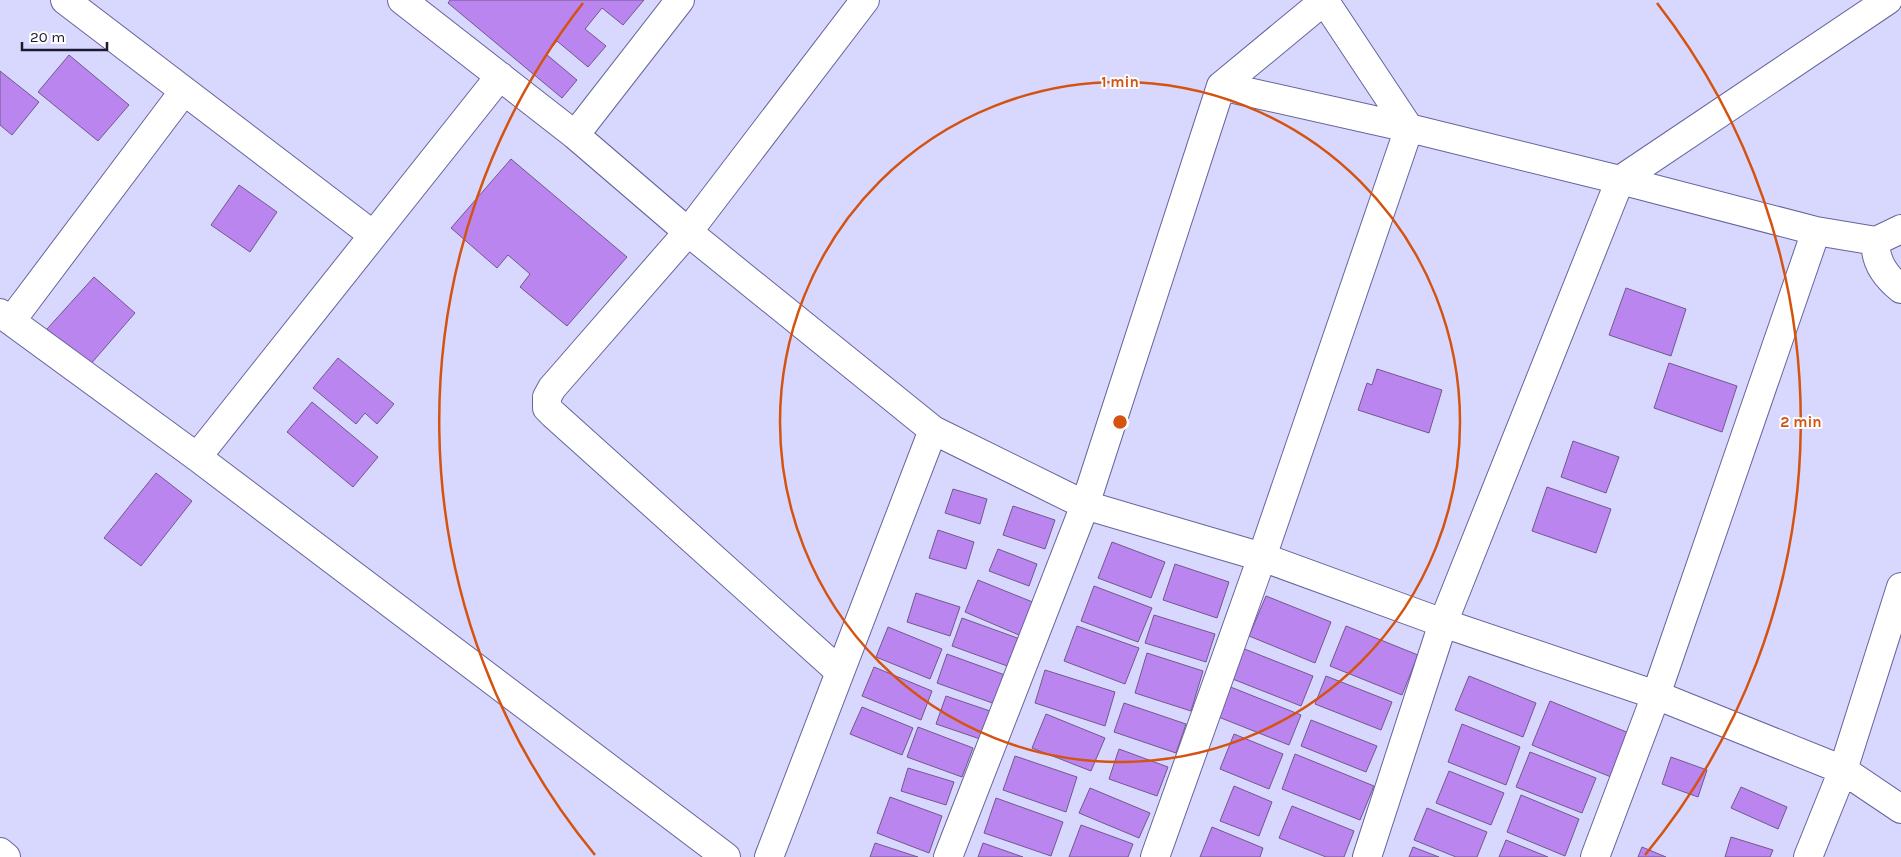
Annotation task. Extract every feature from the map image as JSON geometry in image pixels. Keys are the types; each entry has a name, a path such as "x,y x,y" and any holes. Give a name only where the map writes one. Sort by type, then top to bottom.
{"street":[{"path":"65,0 373,235"},
{"path":"402,0 575,135 688,232 934,430 1085,505 1262,558 1444,623 1656,695 1842,770 1901,809"},
{"path":"575,135 680,0"},
{"path":"840,672 548,408 547,397 552,388 688,232 865,0"},
{"path":"948,857 1085,505 1221,86 1325,0 1409,128"},
{"path":"1367,857 1444,623 1620,180 1888,0"},
{"path":"197,457 500,76"},
{"path":"1221,86 1409,128 1620,180 1816,232 1876,241 1901,229"},
{"path":"184,91 5,317 197,457 726,857"},
{"path":"1155,857 1262,558 1409,128"},
{"path":"1595,857 1656,695 1816,232"},
{"path":"1876,241 1875,251 1881,266 1901,289"},
{"path":"769,857 934,430"},
{"path":"1808,857 1842,770 1901,587"},
{"path":"0,852 6,857"}],"building":[{"path":"450,0 644,0 623,25 602,8 585,29 606,46 588,67 557,41 546,54 577,80 562,98 448,3"},
{"path":"69,55 129,105 98,141 38,92"},
{"path":"0,71 39,102 12,135 0,125"},
{"path":"511,159 627,257 567,326 520,287 530,274 508,255 497,268 451,228"},
{"path":"239,185 277,212 250,252 211,225"},
{"path":"94,277 135,313 89,366 47,329"},
{"path":"1626,288 1686,309 1671,356 1609,335"},
{"path":"338,358 394,404 377,424 365,413 356,424 313,388"},
{"path":"1669,363 1737,386 1722,432 1654,408"},
{"path":"1377,369 1442,390 1429,433 1358,410 1367,383 1372,385"},
{"path":"312,402 378,457 353,487 287,432"},
{"path":"1573,441 1619,457 1606,493 1561,477"},
{"path":"156,473 192,501 141,566 104,538"},
{"path":"1547,487 1611,509 1596,553 1532,531"},
{"path":"953,489 987,499 980,524 945,513"},
{"path":"1013,506 1055,520 1045,549 1003,535"},
{"path":"938,530 974,542 966,569 929,558"},
{"path":"1112,542 1165,562 1151,598 1098,578"},
{"path":"998,549 1037,564 1029,586 989,571"},
{"path":"1175,564 1229,582 1217,618 1163,600"},
{"path":"978,580 1040,605 1026,638 965,612"},
{"path":"1094,586 1152,608 1138,642 1081,621"},
{"path":"916,593 960,607 950,636 907,622"},
{"path":"1266,596 1331,622 1315,663 1249,636"},
{"path":"1154,615 1215,634 1206,662 1145,643"},
{"path":"962,618 1020,639 1010,667 952,646"},
{"path":"1077,626 1139,648 1125,684 1064,661"},
{"path":"1346,626 1418,655 1402,695 1330,666"},
{"path":"888,627 942,649 930,679 876,657"},
{"path":"1242,648 1313,676 1301,706 1230,678"},
{"path":"1147,653 1203,671 1191,711 1135,693"},
{"path":"947,654 1005,675 995,704 937,683"},
{"path":"874,667 932,691 921,720 862,696"},
{"path":"1045,670 1115,692 1105,726 1035,703"},
{"path":"1326,676 1392,702 1381,730 1315,704"},
{"path":"1469,676 1536,703 1523,737 1455,710"},
{"path":"1228,686 1301,715 1289,745 1216,716"},
{"path":"946,696 993,712 983,740 936,724"},
{"path":"1550,701 1629,733 1611,777 1532,745"},
{"path":"1124,703 1186,724 1176,753 1114,732"},
{"path":"862,707 913,728 902,755 850,734"},
{"path":"1046,714 1105,738 1091,771 1032,748"},
{"path":"1311,720 1377,746 1366,772 1301,746"},
{"path":"1462,724 1520,747 1506,785 1448,762"},
{"path":"918,727 973,748 962,777 907,757"},
{"path":"1234,734 1283,754 1269,789 1220,769"},
{"path":"1119,749 1168,767 1157,796 1109,779"},
{"path":"1530,752 1596,778 1582,813 1516,787"},
{"path":"1295,754 1374,786 1360,820 1282,789"},
{"path":"1015,756 1077,777 1066,812 1003,790"},
{"path":"1671,757 1707,770 1698,797 1662,784"},
{"path":"908,768 954,782 946,805 901,791"},
{"path":"1449,771 1504,793 1491,825 1436,803"},
{"path":"1234,786 1272,802 1259,836 1220,821"},
{"path":"1741,787 1787,807 1778,829 1731,808"},
{"path":"1090,788 1150,813 1139,838 1079,813"},
{"path":"1521,795 1579,819 1565,856 1507,832"},
{"path":"890,797 942,816 929,853 877,833"},
{"path":"996,798 1063,822 1051,856 984,833"},
{"path":"1292,806 1354,831 1344,857 1326,857 1279,838"},
{"path":"1427,808 1487,832 1477,857 1456,857 1414,840"},
{"path":"1081,825 1133,844 1128,857 1069,857"},
{"path":"1212,827 1263,848 1260,857 1200,857"},
{"path":"1731,837 1773,850 1770,857 1725,857"},
{"path":"1506,840 1548,857 1499,857"},
{"path":"875,843 918,857 870,857"},
{"path":"983,843 1023,857 978,857"},
{"path":"1413,847 1439,857 1409,857"},
{"path":"1642,847 1666,857 1638,857"}]}
